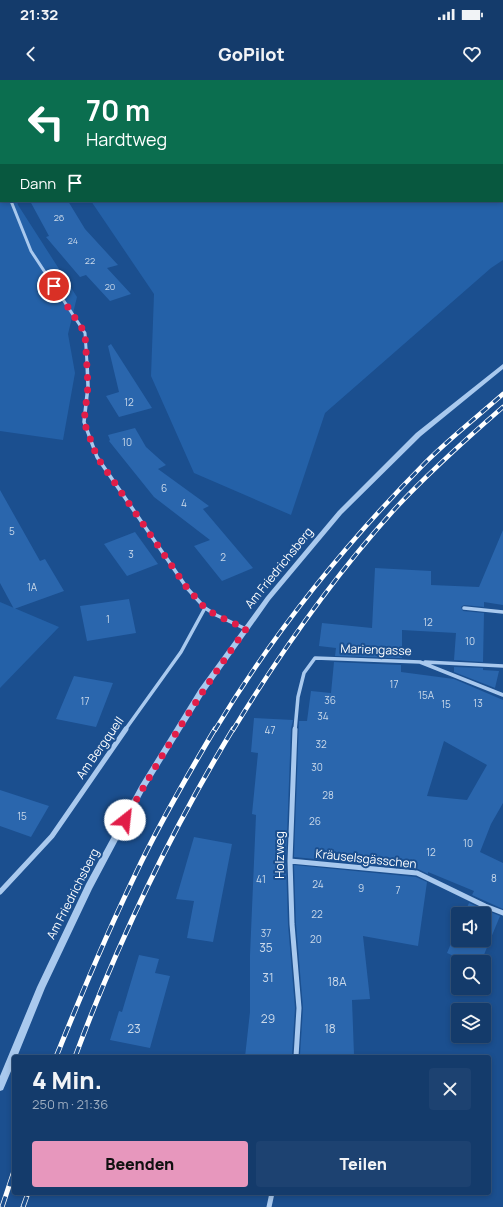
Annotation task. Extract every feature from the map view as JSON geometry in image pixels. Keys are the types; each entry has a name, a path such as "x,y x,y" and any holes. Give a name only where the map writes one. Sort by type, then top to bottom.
{"street":[{"path":"12,202 31,250 85,333 88,386 84,422 97,457 187,588 205,608 216,615 246,629"},
{"name":"Am Friedrichsberg","path":"13,1055 56,954 103,861 154,767 196,701 246,629 310,547 362,489 422,431 474,386 503,366"},
{"name":"Am Bergquell","path":"0,892 52,836 181,652 205,608"},
{"path":"464,608 503,612"},
{"name":"Mariengasse","path":"315,658 420,662 503,695"},
{"name":"Holzweg","path":"296,1055 299,1008 292,924 290,861 293,749 298,697 304,673 315,658"},
{"path":"420,662 503,666"},
{"name":"Kräuselsgässchen","path":"290,861 417,873 485,906 503,913"},
{"name":"Am Friedrichsberg","path":"0,1087 12,1058"},
{"path":"269,1207 272,1195"}],"shaded area":[{"path":"0,202 17,202 77,297 68,334 75,373 63,440 0,431"},
{"path":"92,202 503,202 503,260 491,268 325,413 291,515 194,473 151,376 154,294"},
{"path":"0,602 59,627 0,688"}],"building":[{"path":"31,202 69,202 85,229 118,265 107,268 131,294 110,301 86,275 80,277 46,237 49,236"},
{"path":"111,344 152,408 119,417 106,396 119,392 108,346"},
{"path":"135,428 146,447 166,465 158,469 209,506 203,509 253,568 222,581 194,546 210,540 154,497 109,441 108,435"},
{"path":"0,490 40,561 45,559 64,591 14,609 0,583"},
{"path":"503,530 503,605 484,602 484,607 464,605 461,607 463,611 484,613 483,662 454,660 456,633 402,630 402,658 335,656 336,648 319,646 322,623 372,628 375,568 431,571 431,585 479,587"},
{"path":"135,532 158,564 127,576 104,544"},
{"path":"129,599 136,633 87,641 80,606"},
{"path":"334,662 401,665 401,672 454,679 503,700 503,803 491,824 480,852 503,863 503,909 472,895 474,891 418,869 294,857 299,721 307,721 311,691 331,693","holes":["444,741 487,765 467,800 427,796"]},
{"path":"454,667 483,668 483,670 499,671 495,688 454,672"},
{"path":"74,676 113,683 96,727 56,719"},
{"path":"254,718 293,720 291,729 286,861 288,924 295,1008 292,1055 245,1055 250,1012 250,955 256,815 252,814 258,753 251,752"},
{"path":"0,790 49,806 31,837 0,826"},
{"path":"194,837 232,844 213,942 187,938 194,901 176,899"},
{"path":"294,865 416,877 427,882 418,946 363,936 370,999 352,1000 354,1055 300,1055 303,1008 296,924"},
{"path":"469,903 479,907 467,907"},
{"path":"491,912 500,916 491,938"},
{"path":"451,944 451,947 487,947 484,955 452,955 447,953"},
{"path":"139,955 159,959 155,973 170,976 150,1048 110,1040 119,1011 122,1012"}],"railway":[{"path":"215,730 261,658 339,557 426,462 503,394"},
{"path":"233,730 288,645 349,563 393,511 419,484 503,407"},
{"path":"57,1055 105,941 154,836 215,729"},
{"path":"76,1055 91,1015 146,890 188,808 233,729"},
{"path":"2,1207 12,1177"},
{"path":"23,1207 27,1195"}],"route":[{"path":"54,286 85,333 88,386 84,422 97,457 187,588 205,608 216,615 246,629 196,701 154,767 125,820"}]}
